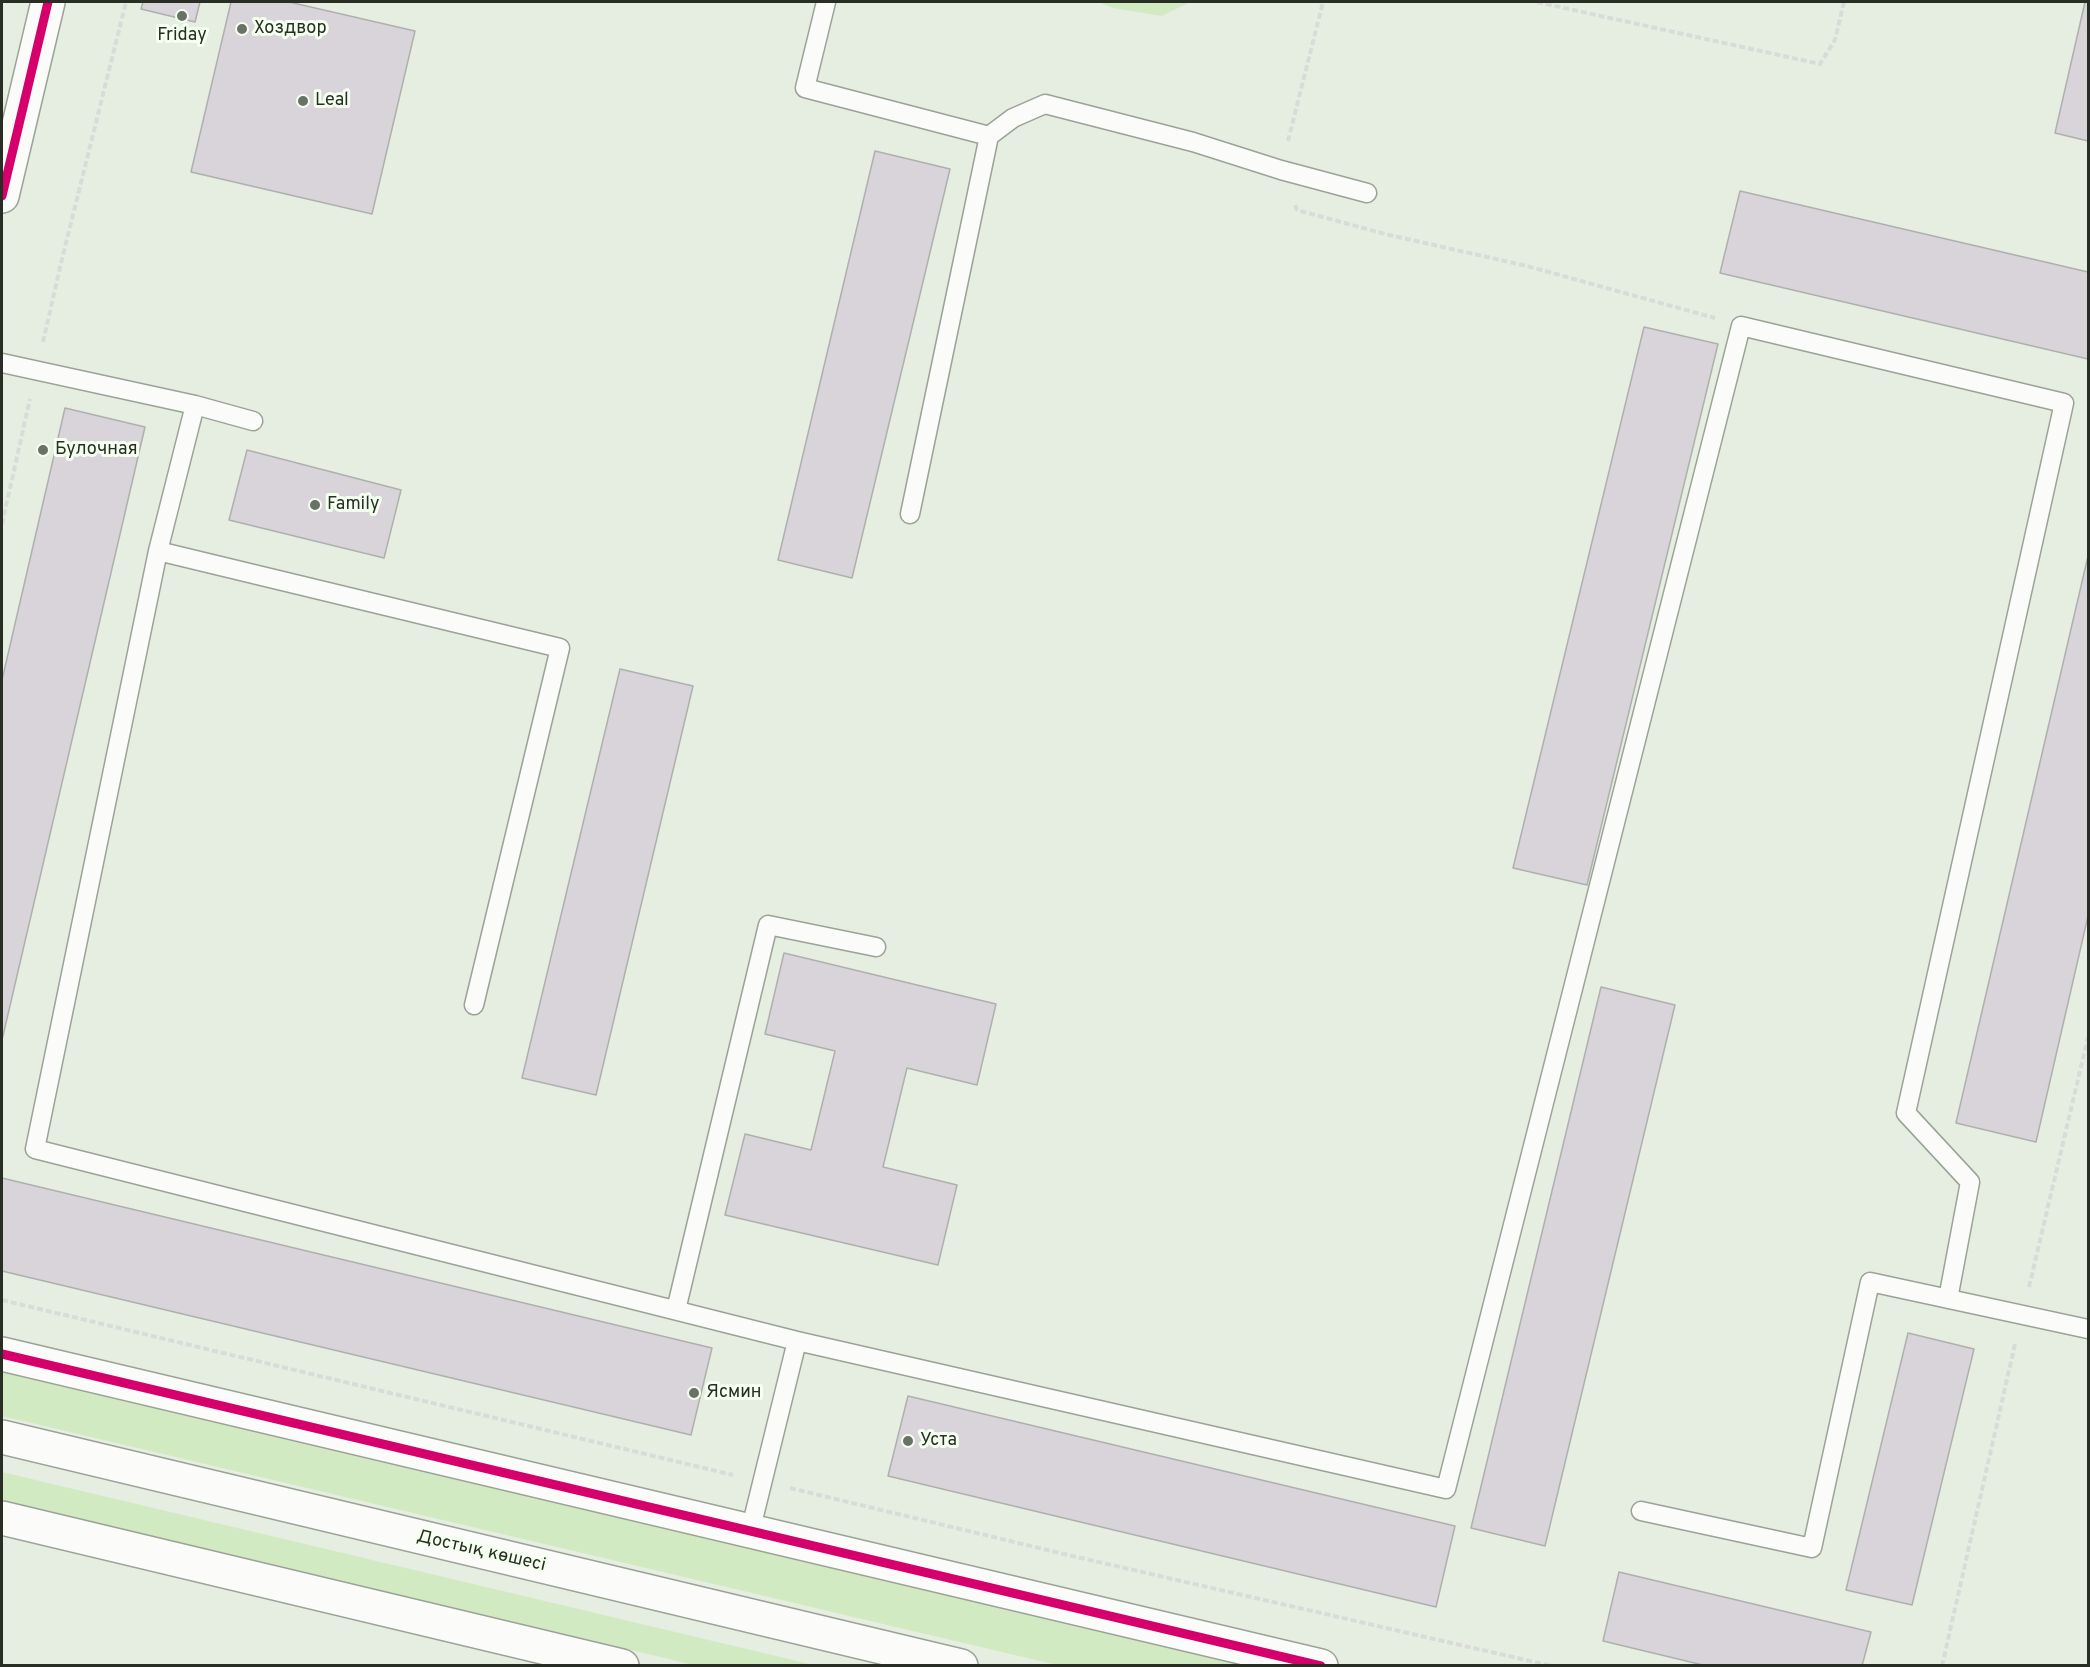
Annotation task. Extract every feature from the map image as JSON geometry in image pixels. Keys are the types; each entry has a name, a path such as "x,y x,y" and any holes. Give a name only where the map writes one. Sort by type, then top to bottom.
{"street":[{"path":"2,196 48,2"},
{"path":"2,1353 750,1532 1321,1665"},
{"name":"Достық көшесі","path":"2,1437 961,1665"},
{"path":"2,1518 622,1665"}],"lane":[{"path":"826,2 805,88 988,136"},
{"path":"910,514 988,136 1013,118 1045,104 1193,142 1281,170 1367,193"},
{"path":"195,405 158,551 35,1149 797,1341 1446,1489 1741,326 2064,403 1906,1113 1970,1182 1948,1299"},
{"path":"2,363 195,405 253,421"},
{"path":"158,551 560,648 474,1005"},
{"path":"676,1311 768,925 876,947"},
{"path":"1641,1511 1812,1548 1870,1282 2088,1329"},
{"path":"750,1532 797,1341"}],"path":[{"path":"2,524 62,259 126,2"},
{"path":"1323,2 1281,170 1297,210 1385,234 1527,266 1741,326"},
{"path":"1537,2 1820,64 1835,40 1844,2"},
{"path":"1942,1665 2088,1037"}],"green space":[{"path":"1098,2 1190,2 1162,16 1113,8"},
{"path":"2,1366 1244,1665 1057,1665 2,1416"},
{"path":"2,1472 814,1665 694,1665 2,1500"}],"building":[{"name":"Friday","path":"143,2 200,2 195,22 141,9"},
{"name":"Leal","path":"231,2 289,2 415,31 372,214 191,172"},
{"path":"2085,2 2088,2 2088,141 2055,133"},
{"path":"875,151 950,169 852,578 778,560"},
{"path":"1740,191 2088,272 2088,359 1720,273"},
{"path":"1644,327 1718,344 1587,885 1513,868"},
{"path":"65,408 145,427 2,1040 2,680"},
{"name":"Family","path":"247,450 401,490 384,558 229,520"},
{"path":"2088,556 2088,916 2036,1142 1956,1123"},
{"path":"620,669 693,686 596,1095 522,1078"},
{"path":"784,953 996,1004 977,1085 907,1068 883,1167 957,1185 938,1265 725,1215 745,1134 811,1150 835,1051 765,1034"},
{"path":"1601,987 1675,1005 1545,1546 1471,1528"},
{"path":"2,1178 712,1348 691,1435 2,1271"},
{"path":"1908,1333 1974,1349 1912,1605 1846,1590"},
{"path":"908,1396 1455,1526 1436,1607 888,1476"},
{"path":"1619,1572 1871,1632 1862,1666 1707,1666 1603,1641"}],"cycle path":[{"path":"2,196 48,2"},
{"path":"2,1354 1321,1666"}],"place":[{"name":"Friday","path":"182,16"},
{"name":"Хоздвор","path":"242,29"},
{"name":"Leal","path":"303,101"},
{"name":"Булочная","path":"43,450"},
{"name":"Family","path":"315,505"},
{"name":"Ясмин","path":"694,1393"},
{"name":"Уста","path":"908,1441"}]}
